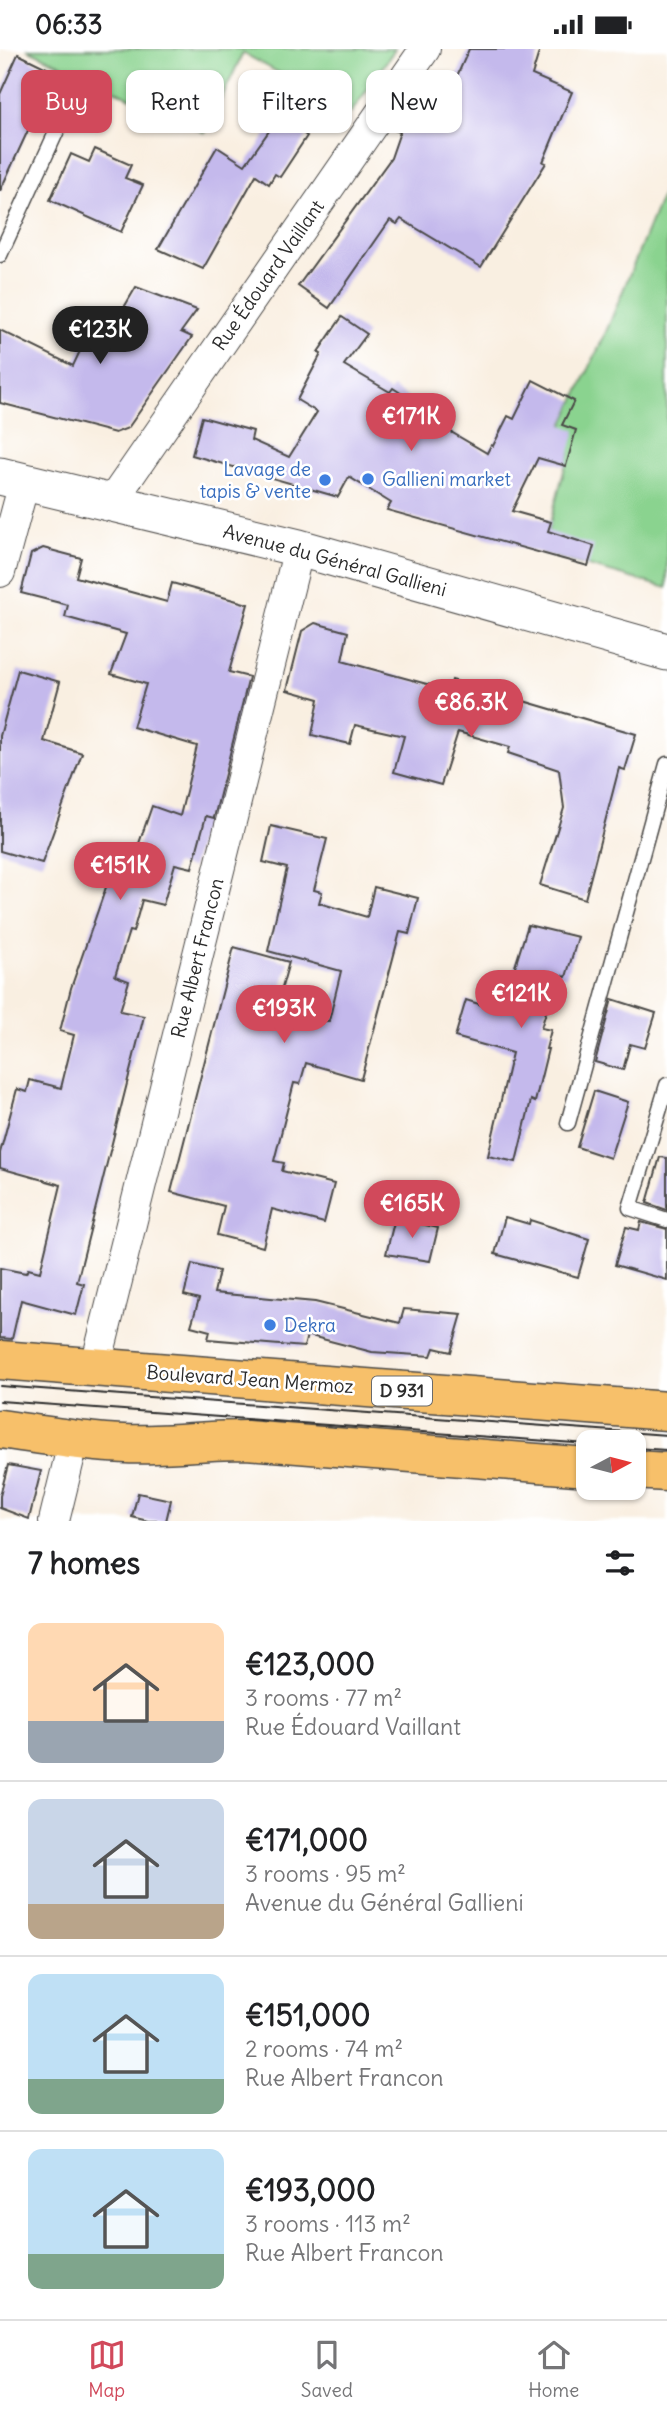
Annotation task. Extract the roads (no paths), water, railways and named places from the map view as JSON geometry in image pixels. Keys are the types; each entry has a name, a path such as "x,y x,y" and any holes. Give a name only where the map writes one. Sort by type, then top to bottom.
{"main road":[{"name":"Boulevard Jean Mermoz","path":"0,1360 667,1411"},
{"path":"0,1429 74,1439 154,1444 246,1440 576,1466"},
{"path":"646,1471 667,1472"}],"street":[{"name":"Rue Édouard Vaillant","path":"112,501 425,49"},
{"name":"Avenue du Général Gallieni","path":"12,479 299,548 667,652"},
{"path":"0,572 12,479"},
{"name":"Rue Albert Francon","path":"95,1369 299,548"},
{"path":"54,1521 74,1439"}],"lane":[{"path":"0,255 56,133"},
{"path":"568,1123 667,764"},
{"path":"667,1085 630,1208 667,1220"}],"tram line":[{"path":"0,1386 667,1435"},
{"path":"0,1401 576,1443"},
{"path":"646,1449 667,1450"}],"place":[{"name":"Gallieni market","path":"368,479"},
{"name":"Lavage de tapis & vente","path":"325,480"},
{"name":"Dekra","path":"270,1325"}]}
